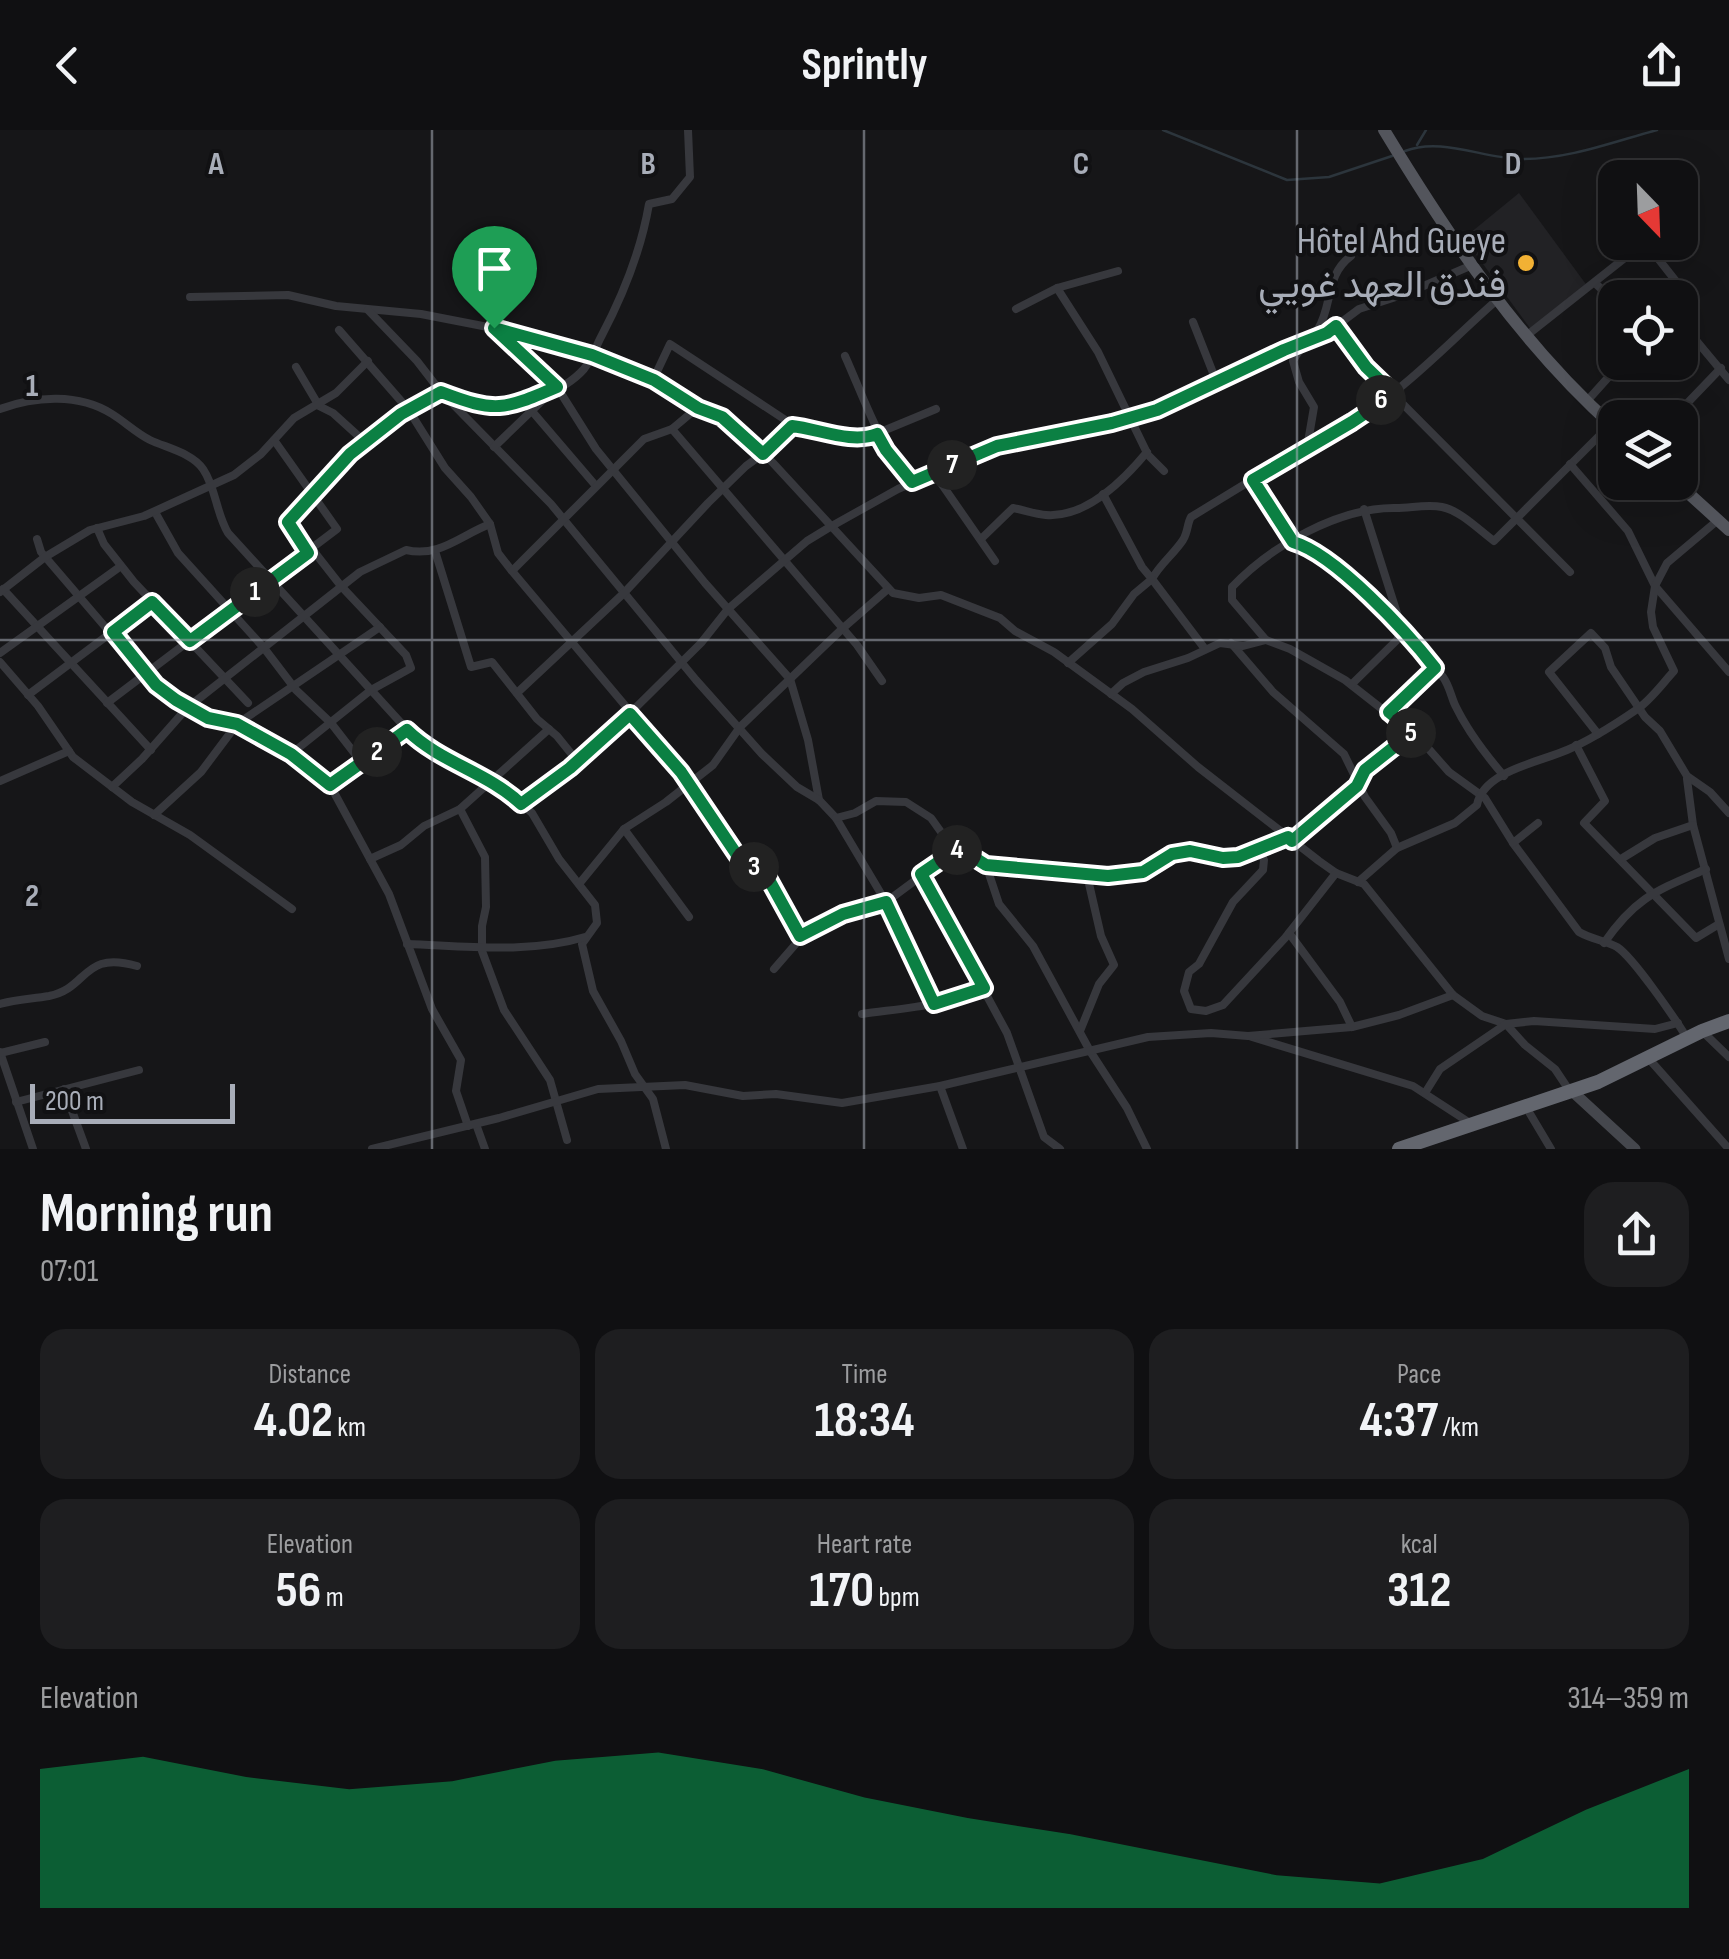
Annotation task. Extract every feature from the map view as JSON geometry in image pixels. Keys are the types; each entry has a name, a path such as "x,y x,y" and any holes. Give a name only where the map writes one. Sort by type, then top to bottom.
{"highway":[{"path":"1399,1149 1572,1092 1729,1020"}],"main road":[{"path":"1384,130 1470,266 1525,337 1598,412"},
{"path":"1696,500 1729,530"},
{"path":"1572,1092 1635,1149"}],"street":[{"path":"441,392 480,407 510,406 574,378 592,355 621,300 648,204 672,199 690,177 688,130"},
{"path":"1308,448 1314,407 1298,382 1293,361 1302,342 1318,330 1327,312 1327,297 1339,265 1351,256"},
{"path":"1525,337 1623,260"},
{"path":"1659,260 1675,280"},
{"path":"521,804 578,762 630,714 728,609 830,526 912,482 997,446 1131,418 1327,333 1359,309 1470,266"},
{"path":"1016,308 1057,288 1118,270"},
{"path":"1595,283 1598,286"},
{"path":"1057,288 1098,352 1146,452 1164,471"},
{"path":"190,297 288,296 368,310 421,314 494,328 592,355 654,380 698,408 722,417 763,454 888,589 905,597 941,594 1000,618 1111,694 1198,768 1336,873 1358,882 1378,900 1453,995 1482,1016 1506,1024 1534,1021 1655,1029 1678,1024"},
{"path":"1068,663 1112,624 1134,594 1152,579 1160,564 1170,558 1187,535 1191,516 1394,394 1496,300"},
{"path":"368,310 564,520 680,662 775,767 836,818 886,902 934,1004"},
{"path":"1192,322 1217,383"},
{"path":"1336,326 1366,367 1570,572"},
{"path":"494,328 557,387 612,468 790,679 819,800"},
{"path":"339,330 409,411 446,468 490,524 498,553 512,571 690,784 739,858 768,878 800,936"},
{"path":"654,380 670,344 792,426 866,438 936,410"},
{"path":"1698,345 1729,380"},
{"path":"845,356 877,434 912,482"},
{"path":"151,750 1,589 45,556 97,528 155,512 212,488 248,465 294,418 319,406 368,361"},
{"path":"296,367 319,406 333,413 365,442"},
{"path":"1690,400 1721,368"},
{"path":"1587,401 1606,380"},
{"path":"494,447 557,387"},
{"path":"291,754 371,690 412,668 406,655 288,522 365,442 441,392"},
{"path":"0,409 31,401 88,402 110,412 138,434 193,458 212,488 228,533 407,730 454,765 490,781 532,813 558,859 598,915 597,923 585,936 582,952 594,991 643,1087 653,1099 666,1149"},
{"path":"512,571 644,438 672,429 698,408"},
{"path":"531,410 596,486"},
{"path":"516,693 572,644 722,489 792,426"},
{"path":"672,429 882,681"},
{"path":"1598,439 1494,540 1442,507 1364,509 1326,522 1246,572 1232,587 1232,600 1266,640 1290,648 1352,684 1413,732 1449,772 1486,798 1513,843 1579,932 1616,947 1678,1024 1729,1057"},
{"path":"107,703 337,530 274,440"},
{"path":"981,539 1013,508 1046,515 1069,513 1103,494 1146,452"},
{"path":"1570,464 1628,531 1654,586 1725,660 1729,672"},
{"path":"934,473 996,561"},
{"path":"1253,480 1293,542 1310,547 1402,629 1445,680 1473,738 1504,776"},
{"path":"1103,494 1142,568 1205,649"},
{"path":"1352,684 1397,640 1402,629 1364,509"},
{"path":"155,512 178,553 294,687 331,722 362,763"},
{"path":"1358,882 1396,848 1455,822 1477,805 1480,793 1523,764 1576,746 1641,707 1674,671 1653,627 1654,586 1677,553 1718,520"},
{"path":"112,787 187,708 341,586 384,558 406,550 422,554 436,551 490,524"},
{"path":"97,528 121,566 152,602 248,703"},
{"path":"37,539 45,556 156,685 187,708 208,718 237,724 291,754 330,785 389,894 438,1025 460,1060 456,1091 485,1149"},
{"path":"436,551 470,667 492,662 578,762"},
{"path":"0,653 121,566"},
{"path":"579,884 624,829 713,765 740,727 888,589"},
{"path":"28,695 152,602"},
{"path":"154,815 201,772 237,724 380,627"},
{"path":"1598,734 1549,672 1591,633 1605,648 1612,666 1686,776 1693,826 1729,959"},
{"path":"1111,694 1144,672 1220,643 1243,646 1266,640"},
{"path":"1232,644 1274,692 1344,754 1364,797 1391,833 1396,848"},
{"path":"0,662 69,751 112,787 190,835 292,909"},
{"path":"1389,712 1435,668"},
{"path":"330,785 407,730"},
{"path":"370,859 460,809 549,730"},
{"path":"836,818 876,801 906,802 920,808 959,848 986,865 1128,875 1143,872 1172,854 1190,851 1238,857 1290,839 1413,732"},
{"path":"1576,746 1605,802 1584,823 1696,938 1723,929"},
{"path":"0,781 69,751"},
{"path":"1686,776 1710,792 1729,813"},
{"path":"460,809 485,857 482,947 504,1010 544,1066 567,1140"},
{"path":"1513,843 1538,823"},
{"path":"1621,859 1655,838 1693,826"},
{"path":"624,829 688,917"},
{"path":"774,969 800,936 843,914 886,902 959,848"},
{"path":"1259,848 1264,870 1233,902 1199,964 1184,982 1191,1009 1223,1005 1289,933 1336,873"},
{"path":"986,865 999,904 1033,946 1090,1051 1128,1108 1147,1149"},
{"path":"1604,944 1620,920 1654,892 1706,869"},
{"path":"921,874 984,988 1021,1068 1040,1130 1060,1149"},
{"path":"1080,1032 1099,984 1114,965 1101,936 1087,875"},
{"path":"1289,933 1330,987 1352,1026"},
{"path":"407,944 552,944 585,936"},
{"path":"0,1004 60,991 99,963 119,961 137,966"},
{"path":"862,1014 934,1004 984,988"},
{"path":"372,1149 598,1089 685,1086 718,1093 776,1094 842,1103 940,1086 1148,1036 1248,1036 1352,1026 1399,1015 1453,995"},
{"path":"1196,1034 1200,1010"},
{"path":"1506,1024 1556,1069 1572,1092"},
{"path":"1424,1093 1440,1069 1506,1024"},
{"path":"1248,1036 1387,1076 1424,1093 1473,1125"},
{"path":"33,1149 0,1052 45,1042"},
{"path":"1648,1059 1722,1147"},
{"path":"16,1102 140,1070"},
{"path":"940,1086 964,1149"},
{"path":"64,1089 86,1149"},
{"path":"1526,1107 1551,1149"}],"shaded area":[{"name":"Hôtel Ahd Gueye فندق العهد غويي","path":"1519,193 1588,287 1532,331 1464,238"}],"waterway":[{"path":"1163,130 1287,180 1329,177 1392,156"},
{"path":"1417,145 1426,130"},
{"path":"1405,151 1433,146 1537,159 1657,130"}],"place":[{"name":"Hôtel Ahd Gueye فندق العهد غويي","path":"1526,263"}],"route":[{"path":"1336,326 1366,367 1394,394 1253,480 1293,542 1310,547 1384,610 1435,668 1389,712 1413,732 1365,770 1357,786 1292,841 1288,837 1238,857 1190,851 1172,854 1143,872 1108,876 986,865 959,848 921,874 984,988 934,1004 886,902 853,910 800,936 768,878 739,858 681,772 630,714 570,768 521,804 507,791 430,750 407,730 330,785 291,754 237,724 192,711 156,685 113,632 152,602 190,641 308,553 288,522 350,454 381,428 441,392 480,407 510,406 557,387 494,328 592,355 654,380 698,408 722,417 763,454 792,426 852,438 877,434 912,482 997,446 1157,410 1336,326"}]}
